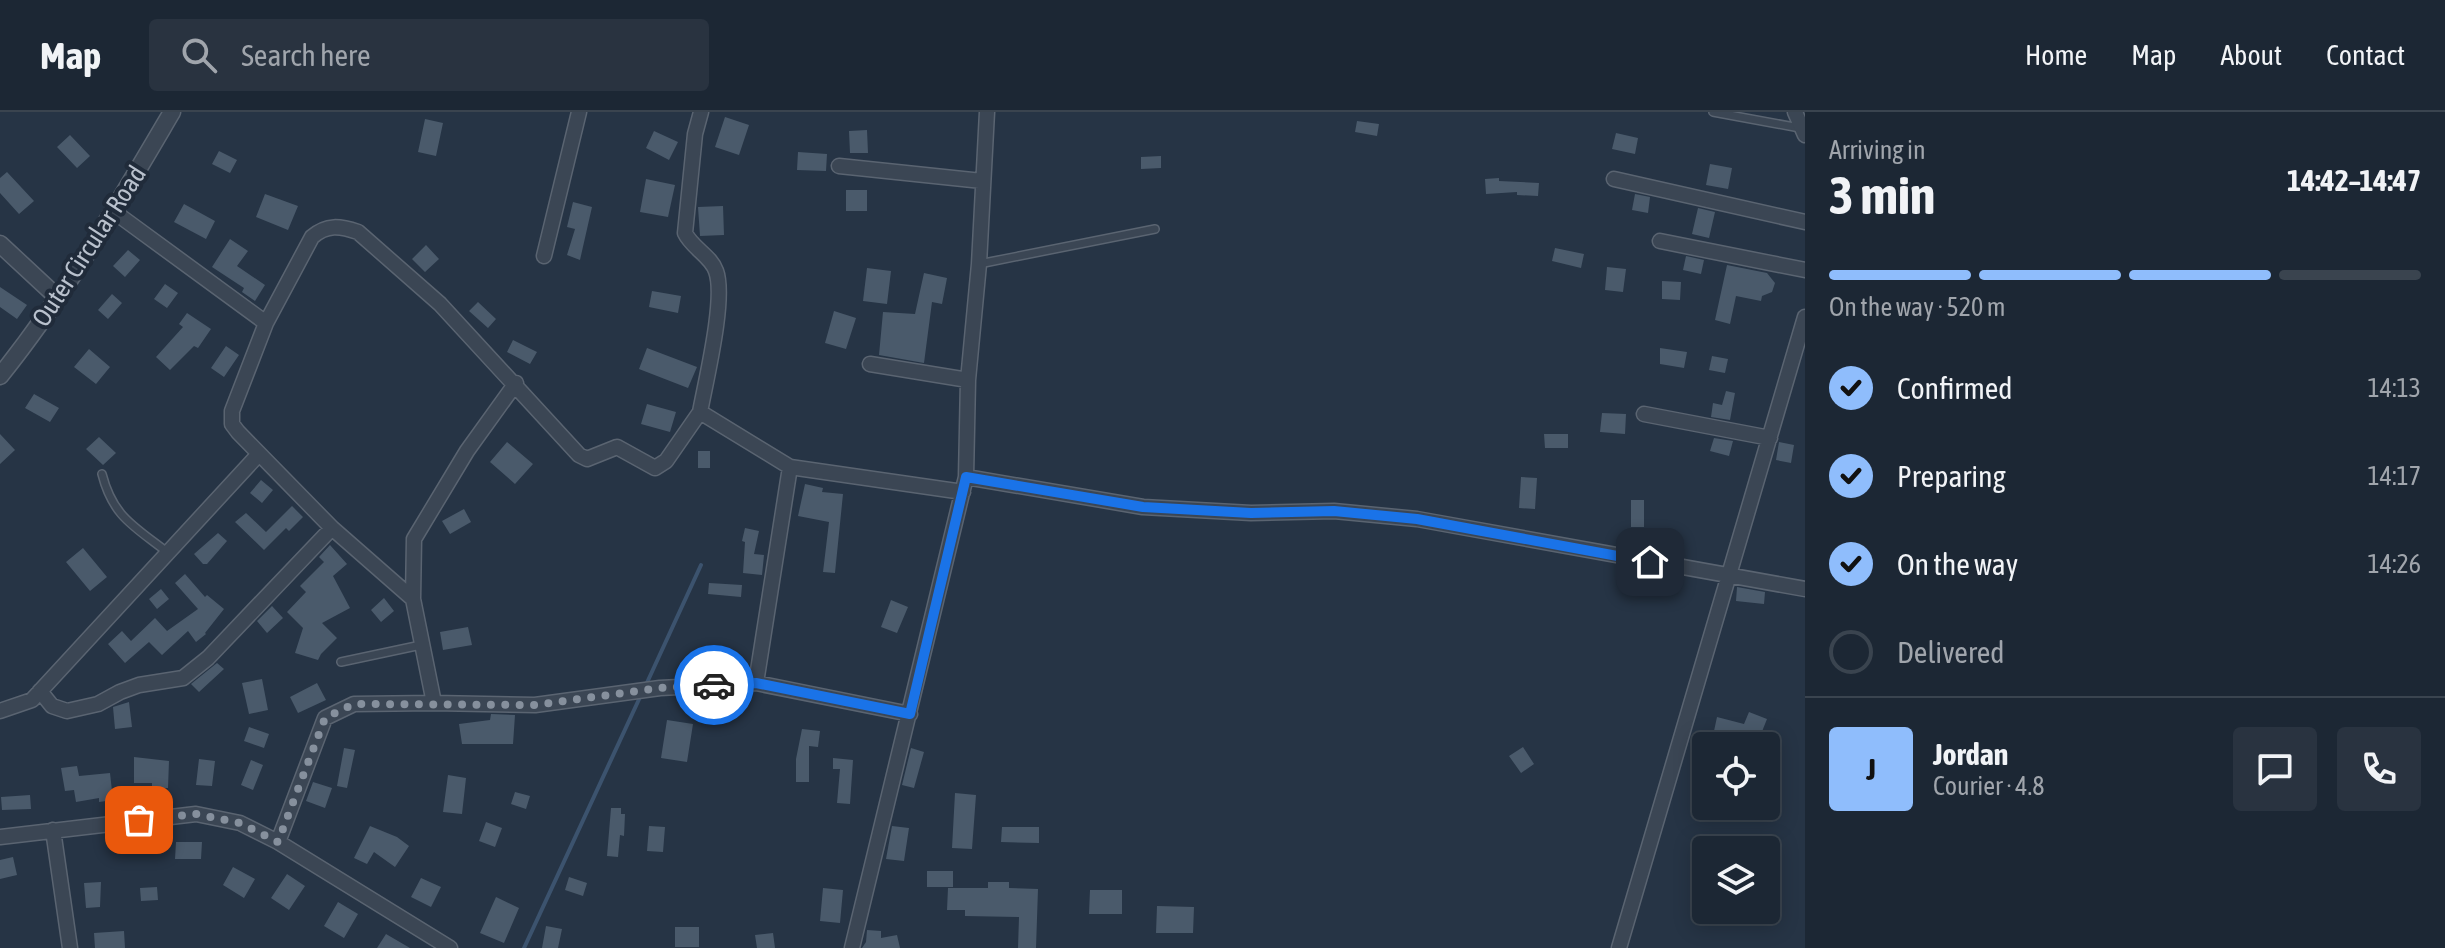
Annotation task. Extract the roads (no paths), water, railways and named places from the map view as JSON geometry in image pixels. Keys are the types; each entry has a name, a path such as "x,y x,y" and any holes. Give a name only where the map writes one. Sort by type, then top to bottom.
{"street":[{"name":"Outer Circular Road","path":"0,376 57,297 172,112"},
{"path":"544,256 579,112"},
{"path":"413,599 332,528 258,455 232,424 232,411 266,323 312,237 321,229 344,227 358,232 440,304 516,383 579,455 587,459 617,447 655,468 666,461 700,412 719,290 716,269 685,233 695,134 701,112"},
{"path":"852,948 964,484 968,380 979,264 987,112"},
{"path":"1795,112 1804,132"},
{"path":"839,166 982,181"},
{"path":"1614,179 1805,222"},
{"path":"113,211 266,323"},
{"path":"1660,241 1805,270"},
{"path":"0,244 57,297"},
{"path":"1619,948 1805,317"},
{"path":"870,364 968,380"},
{"path":"434,703 413,599 414,539 467,451 516,383"},
{"path":"700,412 790,467 964,484 1143,507 1251,513 1334,511 1417,519 1805,589"},
{"path":"1644,414 1770,438"},
{"path":"0,711 32,700 258,455"},
{"path":"756,683 790,467"},
{"path":"40,691 52,706 67,711 98,704 139,685 183,678 208,658 332,528"},
{"path":"278,842 325,718 354,704 535,705 660,688 756,683 910,714"},
{"path":"0,837 196,814 240,823 278,842 450,948"},
{"path":"53,830 70,948"}],"lane":[{"path":"1713,112 1804,132"},
{"path":"979,264 1155,229"},
{"path":"102,474 108,497 121,516 169,554"},
{"path":"341,662 422,644"}],"waterway":[{"path":"645,687 701,565"},
{"path":"524,948 641,695"}]}
